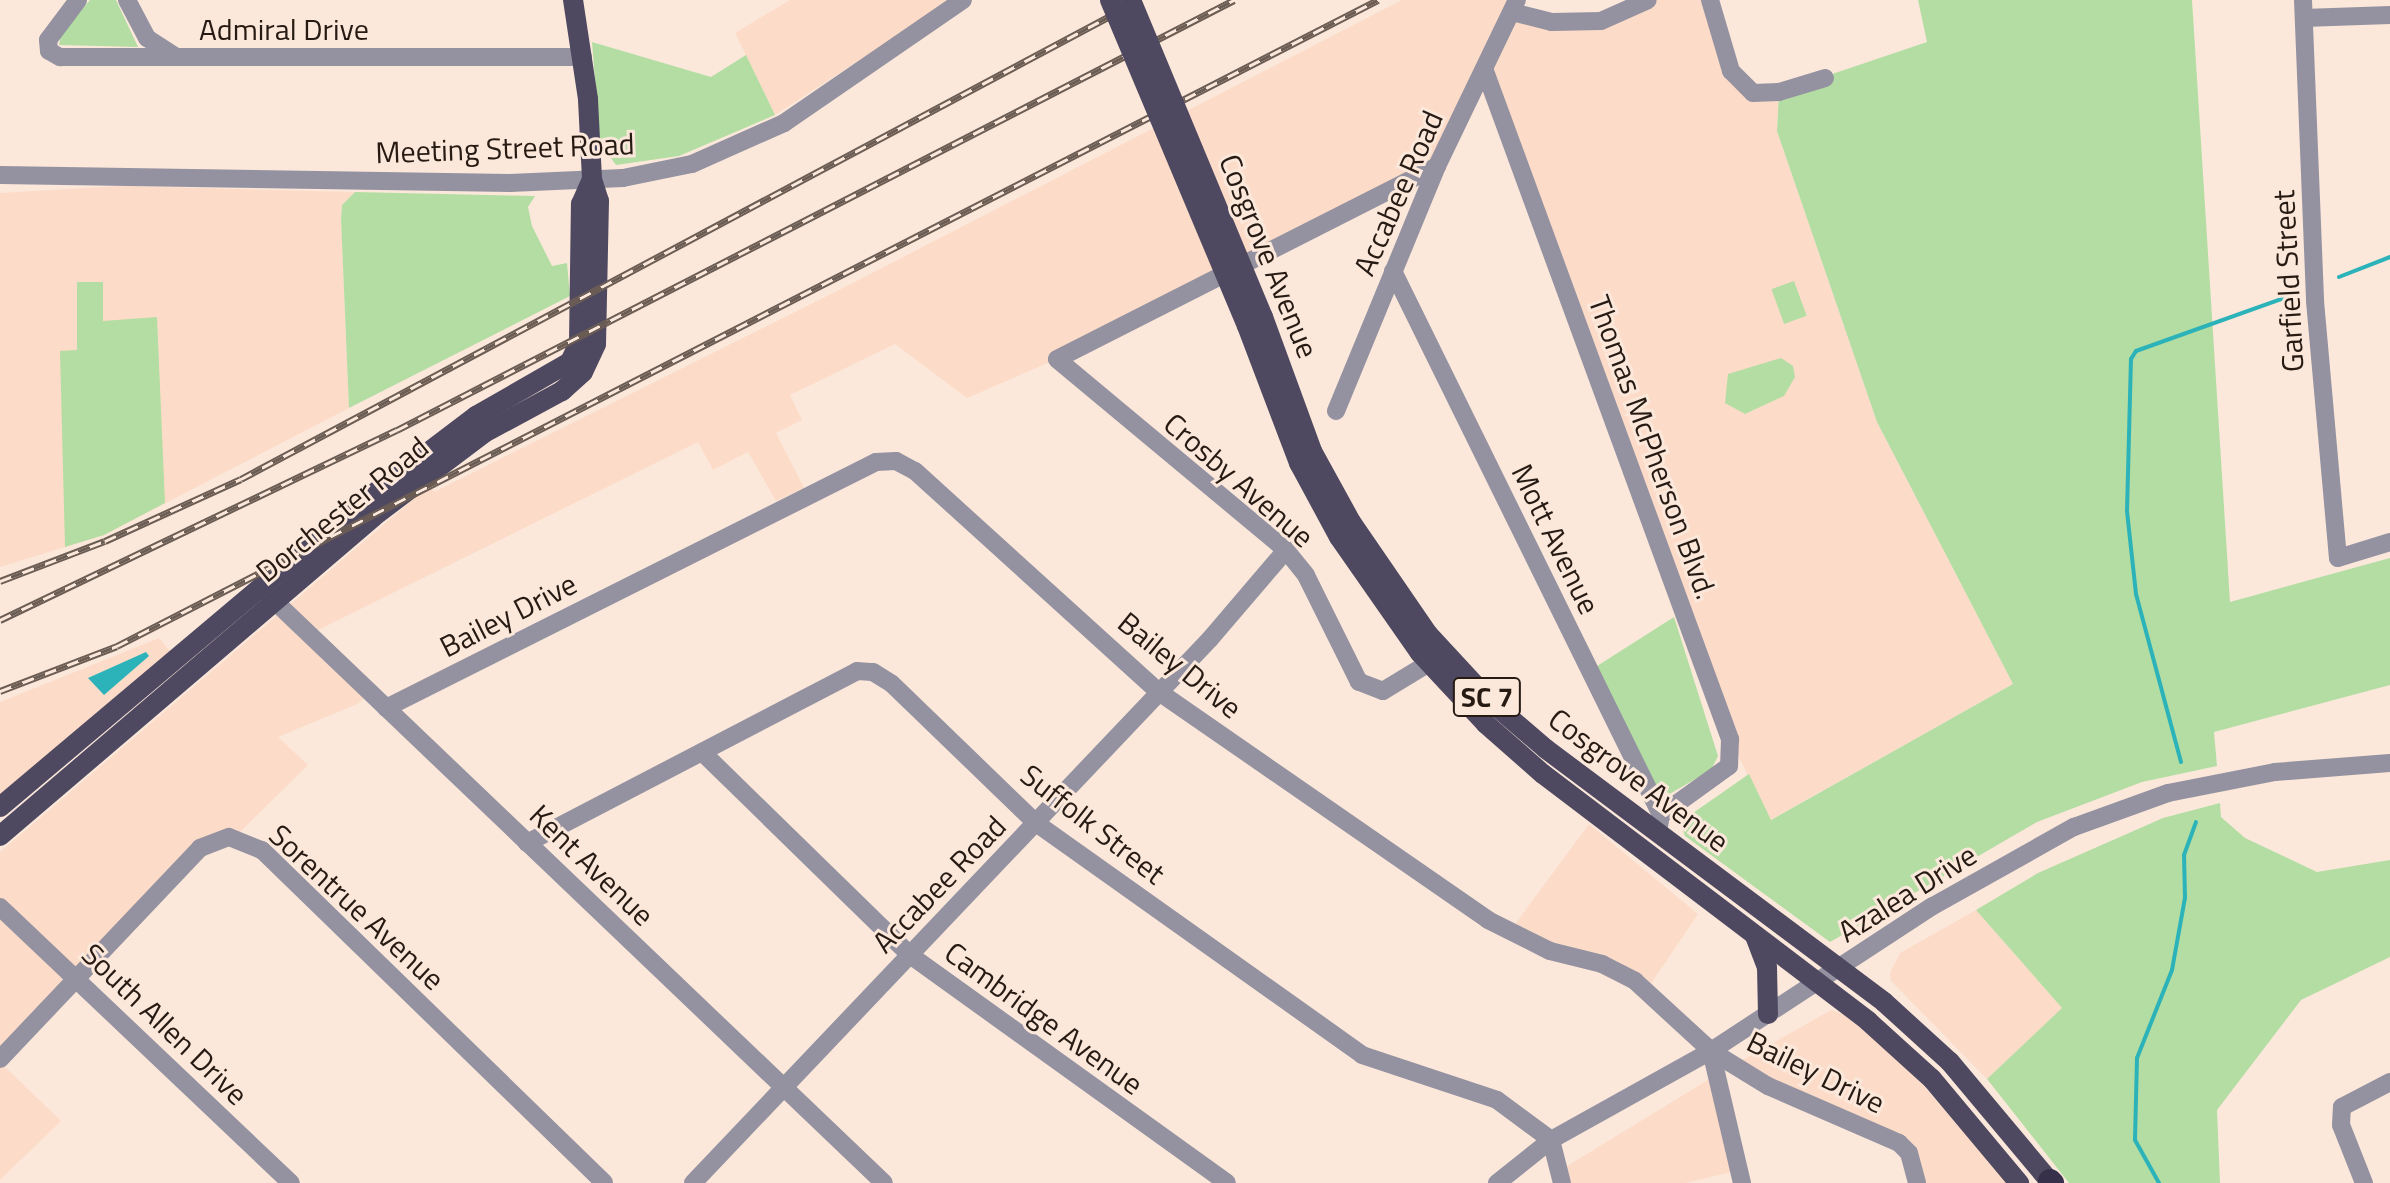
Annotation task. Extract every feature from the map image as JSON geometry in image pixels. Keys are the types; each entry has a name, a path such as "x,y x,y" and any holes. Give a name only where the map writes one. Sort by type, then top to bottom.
{"main road":[{"name":"Dorchester Road","path":"0,836 268,595 356,507 476,416 570,362 579,343 581,204 592,179 583,57 573,0"},
{"name":"Cosgrove Avenue","path":"1110,0 1312,451 1351,522 1428,634 1502,711 1659,824 1842,966 1950,1062 2051,1182"},
{"name":"Cosgrove Avenue","path":"1131,0 1255,322 1299,463 1339,537 1429,663 1543,774 1819,981 1932,1079 2019,1183"},
{"name":"Dorchester Road","path":"0,807 268,595"},
{"path":"1754,932 1767,967 1768,1014"}],"street":[{"name":"Admiral Drive","path":"78,0 53,28 49,51 60,57 583,57"},
{"path":"127,0 147,38 176,57"},
{"name":"Meeting Street Road","path":"0,175 592,179 692,164 784,123 963,0"},
{"path":"1515,6 1552,22 1601,21 1648,0"},
{"path":"1710,0 1731,71 1753,93 1779,92 1825,78"},
{"name":"Accabee Road","path":"1336,411 1437,166 1515,6"},
{"path":"2303,9 2390,15"},
{"name":"Garfield Street","path":"2303,9 2315,301 2338,558 2390,542"},
{"name":"Thomas McPherson Blvd.","path":"1485,71 1730,739 1728,767 1659,824"},
{"name":"Crosby Avenue","path":"1429,663 1383,691 1359,682 1306,575 1286,550 1057,359 1437,166"},
{"name":"Mott Avenue","path":"1393,271 1659,824"},
{"name":"Bailey Drive","path":"386,708 876,462 896,461 915,471 1159,692 1488,920 1550,951 1602,964 1648,988 1711,1051 1768,1086 1899,1143 1909,1153 1917,1183"},
{"name":"Accabee Road","path":"693,1183 1159,692 1286,550"},
{"name":"Kent Avenue","path":"268,595 884,1183"},
{"name":"Suffolk Street","path":"527,843 857,671 873,672 892,684 1036,823 1362,1055 1497,1100 1551,1140"},
{"name":"Cambridge Avenue","path":"702,752 910,955 1227,1183"},
{"name":"Azalea Drive","path":"1497,1183 1551,1140 1711,1051 1933,906 2074,827 2168,793 2275,772 2390,763"},
{"name":"Sorentrue Avenue","path":"0,1059 200,848 229,837 248,841 604,1183"},
{"name":"South Allen Drive","path":"0,907 291,1183"},
{"path":"1711,1051 1742,1183"},
{"path":"2364,1183 2341,1125 2342,1107 2390,1082"},
{"path":"1551,1140 1562,1183"}],"shaded area":[{"path":"790,0 952,0 775,115 735,33"},
{"path":"1402,0 1515,0 1512,12 1552,24 1651,0 1707,0 1744,86 1779,92 1777,131 1877,422 2013,684 1770,820 1730,739 1485,72 1437,166 1057,359 967,398 895,344 790,395 802,420 776,433 804,488 776,501 748,452 713,470 698,442 310,634 370,693 357,704 278,737 308,765 234,838 216,840 0,1059 0,852 430,485 434,492 845,287"},
{"path":"119,186 355,192 342,205 341,219 349,408 104,535 0,567 0,193"},
{"path":"159,638 170,651 0,795 0,702"},
{"path":"1589,824 1698,914 1648,988 1510,931"},
{"path":"1976,910 2062,1008 1987,1079 1891,981 1890,973 1900,953"},
{"path":"1831,1010 1849,1016 1905,1065 2009,1183 1917,1183 1909,1153 1734,1065"},
{"path":"0,1062 61,1121 0,1180"},
{"path":"1716,1075 1739,1170 1686,1183 1562,1183 1559,1171"}],"green space":[{"path":"90,0 116,0 138,47 59,45 61,34"},
{"path":"1918,0 2192,0 2230,602 2390,558 2390,685 2214,732 2217,766 2142,782 2037,822 1830,942 1685,836 1680,822 1749,774 1771,820 2013,684 1877,422 1777,131 1779,92 1927,42"},
{"path":"592,42 711,77 746,55 775,115 679,156 616,165 600,143"},
{"path":"355,192 535,196 528,207 532,226 552,266 567,263 570,296 349,408 341,219 342,205"},
{"path":"1794,281 1807,316 1784,324 1771,289"},
{"path":"77,282 103,282 103,321 157,317 165,503 104,535 65,547 60,351 77,350"},
{"path":"1781,358 1793,366 1795,377 1784,396 1745,414 1725,403 1728,374"},
{"path":"1674,617 1718,756 1711,770 1666,796 1657,790 1594,668"},
{"path":"2220,803 2221,817 2245,838 2317,872 2390,860 2390,957 2301,1000 2217,1110 2220,1183 2069,1183 1987,1079 2062,1008 1976,910 2038,873 2163,818"}],"water":[{"path":"146,652 149,656 104,695 88,678"}],"waterway":[{"path":"2339,277 2390,257"},
{"path":"2181,762 2136,594 2127,511 2131,359 2136,351 2290,296"},
{"path":"2159,1183 2135,1140 2137,1058 2172,970 2185,898 2184,855 2196,822"}],"railway":[{"path":"0,581 105,541 241,479 1140,0"},
{"path":"0,620 397,430 1234,0"},
{"path":"0,691 117,646 1378,0"}]}
